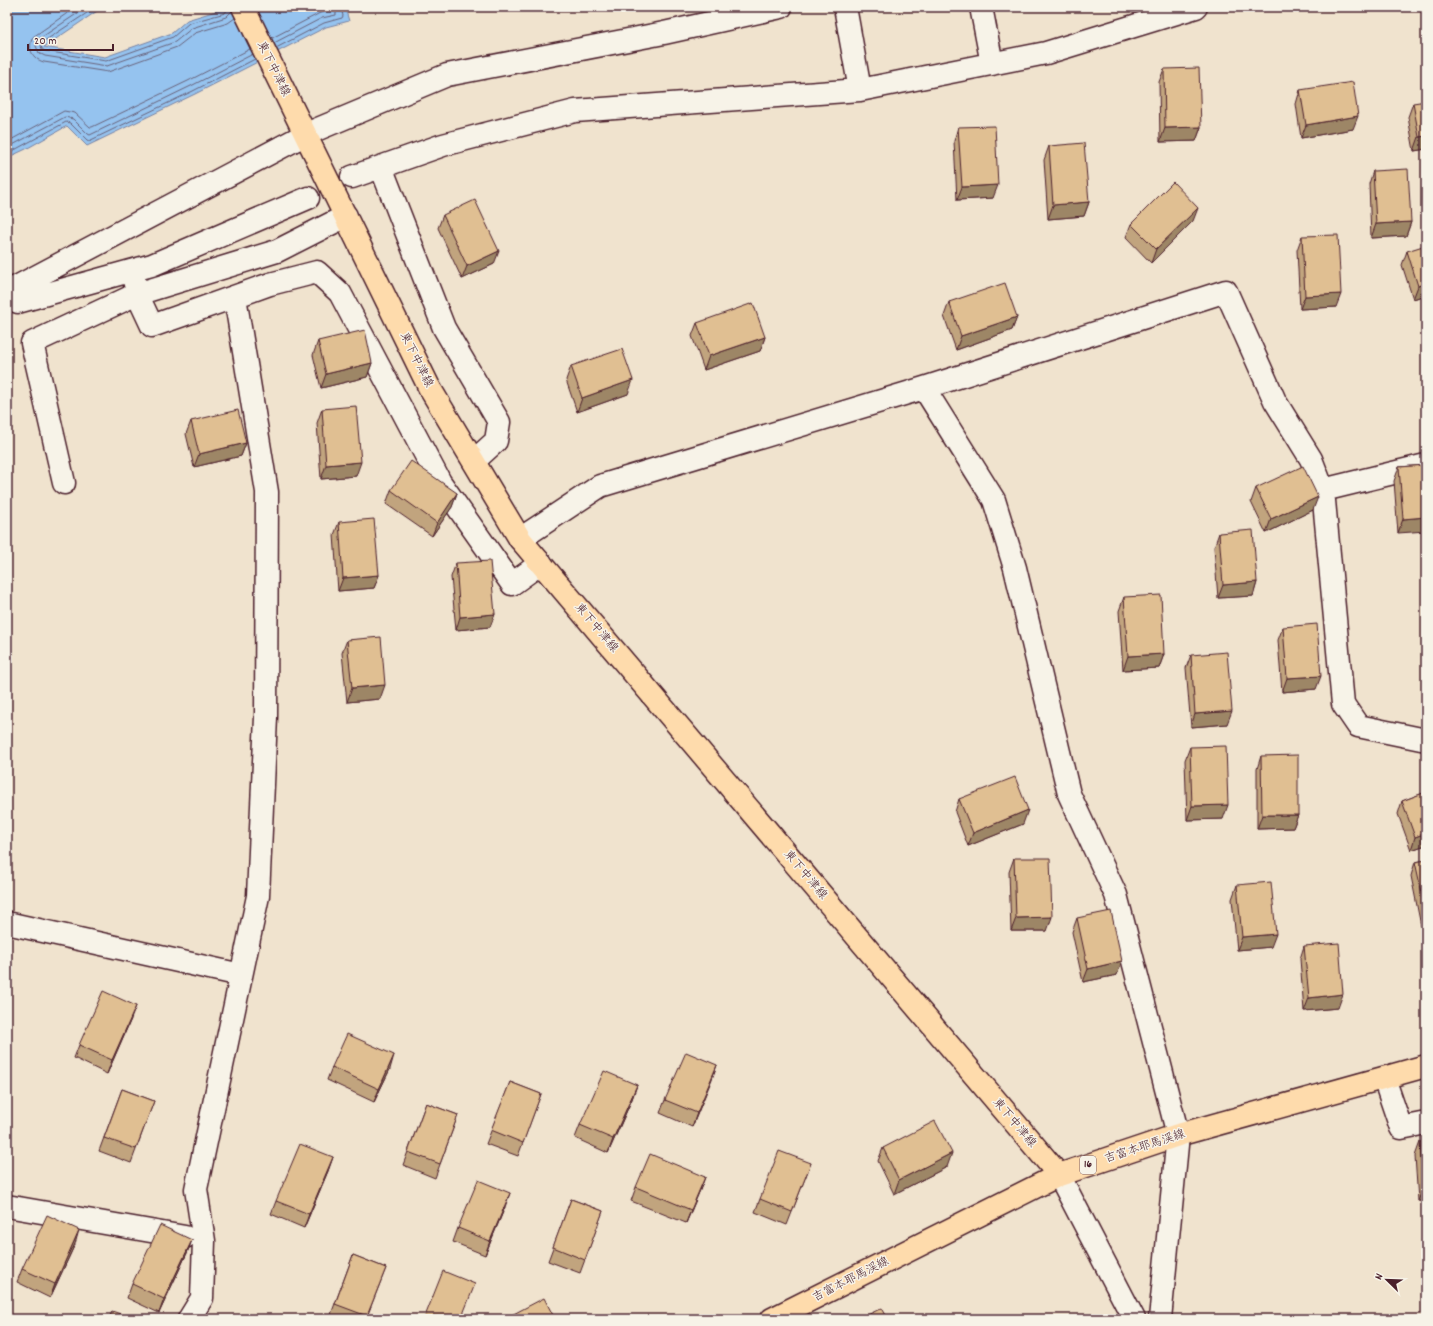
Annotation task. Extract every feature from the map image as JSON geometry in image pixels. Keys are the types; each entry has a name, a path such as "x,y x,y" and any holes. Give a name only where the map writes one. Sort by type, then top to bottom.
{"main road":[{"name":"東下中津線","path":"243,7 429,387 520,539 1059,1175"},
{"name":"吉富本耶馬渓線","path":"772,1319 1059,1175 1178,1135 1426,1066"}],"street":[{"path":"7,292 306,134 447,75 664,33 781,7"},
{"path":"846,7 860,90"},
{"path":"980,7 992,64"},
{"path":"352,177 443,145 575,111 860,90 1046,52 1196,7"},
{"path":"381,168 444,328 499,422 496,441 474,461"},
{"path":"7,297 18,302 152,265 308,198"},
{"path":"64,483 32,343 137,294 277,252 346,216"},
{"path":"132,270 137,294 152,326 270,284 317,272 340,293 440,482 512,584 541,563"},
{"path":"520,539 600,486 924,388 1226,292 1276,401 1311,459 1323,490 1343,704 1358,726 1426,740"},
{"path":"189,1319 202,1298 204,1241 196,1189 258,896 266,717 267,492 234,297"},
{"path":"924,388 994,500 1015,568 1069,794 1116,895 1178,1135 1160,1319"},
{"path":"1323,490 1426,465"},
{"path":"7,923 241,975"},
{"path":"1384,1078 1401,1128 1426,1123"},
{"path":"1059,1175 1134,1319"},
{"path":"7,1206 204,1241"}],"water":[{"path":"7,7 103,7 44,47 105,57 172,33 187,20 229,7 346,7 349,21 326,27 195,94 87,146 67,126 7,158"}],"building":[{"path":"1199,68 1201,127 1165,128 1164,69"},
{"path":"1353,82 1358,116 1306,125 1300,90"},
{"path":"1426,101 1426,136 1419,137 1413,103"},
{"path":"995,126 998,185 962,187 958,127"},
{"path":"1084,143 1089,202 1053,205 1049,146"},
{"path":"1408,169 1411,222 1376,224 1373,171"},
{"path":"1173,182 1198,208 1156,249 1131,224"},
{"path":"475,200 499,251 467,266 443,215"},
{"path":"1338,235 1341,294 1305,296 1302,236"},
{"path":"1426,245 1426,283 1418,286 1407,251"},
{"path":"1005,283 1017,317 961,336 949,302"},
{"path":"753,303 765,337 709,356 697,323"},
{"path":"365,330 372,363 326,374 318,341"},
{"path":"622,349 633,380 582,398 571,366"},
{"path":"356,406 361,462 326,465 322,409"},
{"path":"238,410 246,443 199,454 191,421"},
{"path":"411,461 457,493 437,523 391,490"},
{"path":"1426,465 1426,517 1403,519 1399,467"},
{"path":"1303,466 1318,497 1271,519 1256,488"},
{"path":"374,519 379,575 343,578 339,522"},
{"path":"1253,530 1257,582 1223,585 1219,533"},
{"path":"490,561 495,614 460,617 456,563"},
{"path":"1161,595 1164,654 1128,656 1124,597"},
{"path":"1317,624 1321,676 1287,678 1283,627"},
{"path":"381,637 385,685 352,688 347,640"},
{"path":"1227,652 1232,711 1195,714 1191,655"},
{"path":"1226,746 1228,805 1192,806 1190,747"},
{"path":"1298,755 1298,815 1262,815 1261,756"},
{"path":"1015,777 1028,810 973,833 959,799"},
{"path":"1426,792 1426,833 1415,837 1402,801"},
{"path":"1014,858 1050,858 1052,917 1016,918"},
{"path":"1426,860 1426,911 1415,862"},
{"path":"1271,882 1276,934 1242,937 1237,885"},
{"path":"1111,911 1122,961 1088,969 1077,918"},
{"path":"1339,943 1343,994 1309,998 1304,946"},
{"path":"103,991 136,1006 112,1060 79,1045"},
{"path":"347,1034 394,1055 379,1089 332,1067"},
{"path":"686,1052 717,1065 697,1113 665,1100"},
{"path":"604,1071 637,1085 613,1139 580,1125"},
{"path":"510,1082 541,1094 523,1143 491,1130"},
{"path":"122,1089 154,1101 136,1149 104,1138"},
{"path":"426,1103 458,1115 440,1164 408,1152"},
{"path":"935,1121 952,1153 899,1180 883,1148"},
{"path":"1420,1142 1426,1142 1426,1188 1423,1188"},
{"path":"300,1144 333,1157 309,1214 276,1201"},
{"path":"779,1151 811,1163 792,1212 760,1199"},
{"path":"650,1154 705,1177 691,1210 636,1187"},
{"path":"478,1180 510,1193 490,1241 458,1228"},
{"path":"571,1199 603,1211 585,1260 553,1247"},
{"path":"47,1215 79,1230 55,1284 22,1269"},
{"path":"160,1225 192,1240 164,1299 132,1284"},
{"path":"353,1255 386,1268 367,1316 335,1304"},
{"path":"443,1271 475,1284 461,1319 424,1319"},
{"path":"544,1298 555,1319 504,1319"},
{"path":"882,1308 888,1319 859,1319"},
{"path":"112,1311 134,1319 109,1319"}]}
